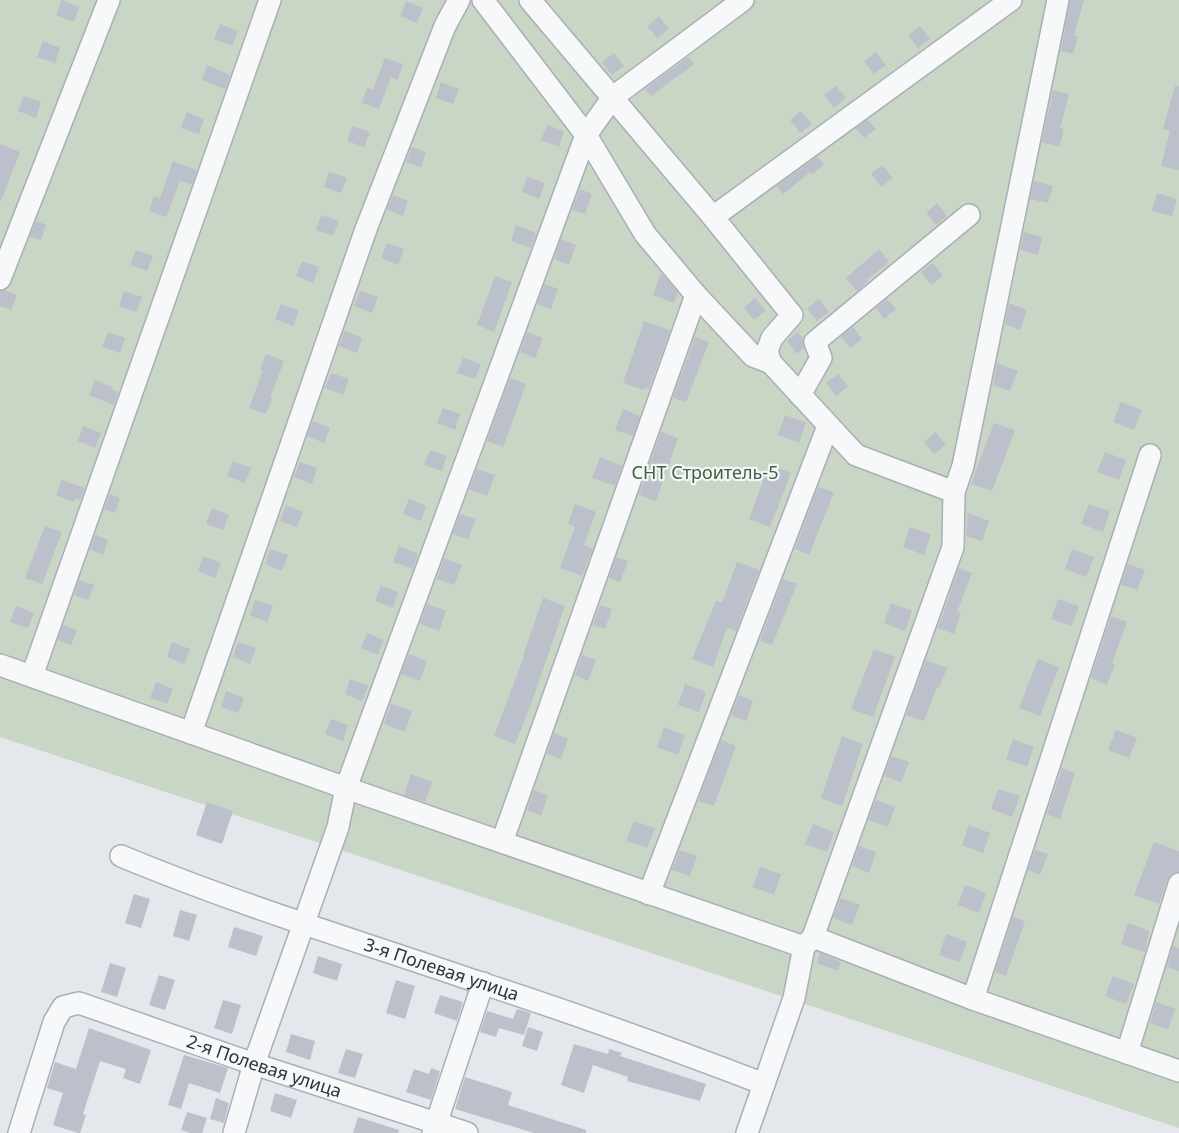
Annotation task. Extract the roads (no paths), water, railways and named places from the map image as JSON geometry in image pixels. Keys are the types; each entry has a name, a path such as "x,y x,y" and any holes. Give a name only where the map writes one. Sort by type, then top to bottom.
{"street":[{"path":"0,279 109,0"},
{"path":"32,676 270,0"},
{"path":"191,732 366,229 445,27 459,0"},
{"path":"483,0 585,135 645,234 696,295 753,356 771,363"},
{"path":"530,0 713,217 792,315 772,338 767,351 771,363 856,455 954,492"},
{"path":"234,1133 254,1064 338,827 346,788 585,135 613,97 743,0"},
{"path":"713,217 1011,0"},
{"path":"747,1133 794,998 808,942 953,547 954,492 963,466 1058,0"},
{"path":"800,395 822,358 815,342 969,215"},
{"path":"502,842 696,295"},
{"path":"650,894 828,426"},
{"path":"973,999 1150,455"},
{"path":"0,665 650,894 808,942 1179,1071"},
{"name":"3-я Полевая улица","path":"121,856 305,925 483,983 764,1084"},
{"path":"1127,1053 1179,884"},
{"path":"434,1128 483,983"},
{"name":"2-я Полевая улица","path":"19,1133 54,1022 63,1007 79,1003 434,1128 467,1133"}],"park label":[{"name":"СНТ Строитель-5","path":"705,473"}]}
